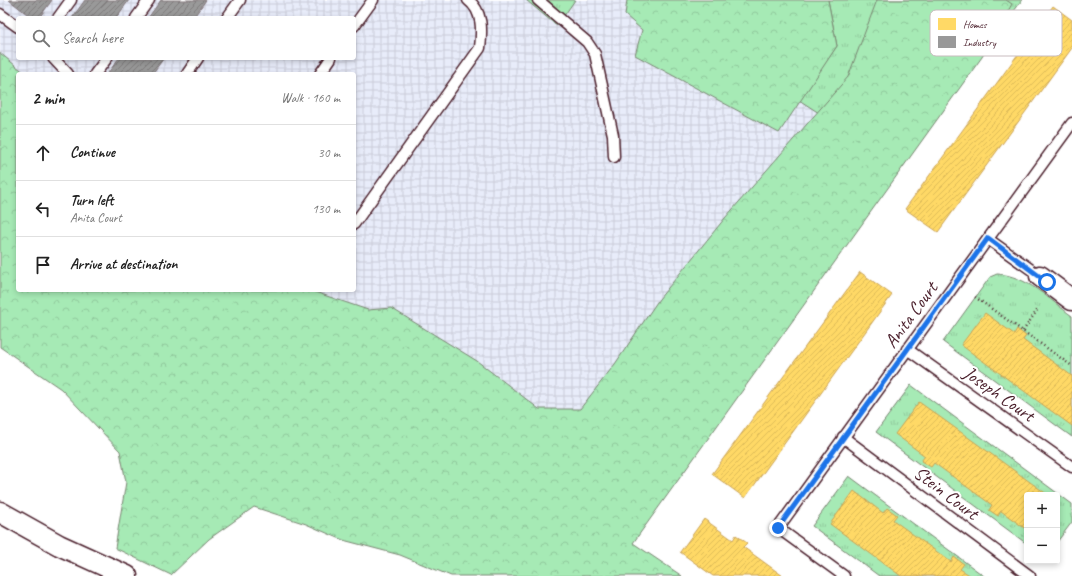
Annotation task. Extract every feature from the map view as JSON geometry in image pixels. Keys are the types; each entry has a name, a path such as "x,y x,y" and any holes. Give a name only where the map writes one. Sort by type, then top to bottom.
{"street":[{"path":"1040,276 1068,290"},
{"path":"0,512 60,545 127,576"}],"lane":[{"path":"59,16 71,0"},
{"path":"137,16 149,0"},
{"path":"228,16 240,0"},
{"path":"356,23 372,0"},
{"path":"356,221 480,48 482,22 471,2 468,0"},
{"path":"538,0 587,42 595,54 613,135 614,157"},
{"path":"0,14 16,26"},
{"path":"55,60 66,72"},
{"path":"96,72 106,60"},
{"path":"188,72 197,60"},
{"path":"321,72 330,60"},
{"name":"Anita Court","path":"844,576 778,528 1072,123"},
{"path":"988,238 1040,276"},
{"name":"Joseph Court","path":"907,349 1072,467"},
{"name":"Stein Court","path":"843,437 1030,576"}],"path":[{"path":"975,297 1072,366"},
{"path":"1023,331 1038,309"}],"shaded area":[{"path":"0,0 981,0 974,10 930,10 930,56 940,56 581,540 242,292 356,292 356,72 16,72 16,79 0,115"}],"green space":[{"path":"526,0 575,0 557,26"},
{"path":"627,0 828,0 837,46 779,133 635,55 642,30 625,15"},
{"path":"828,0 1022,0 1015,10 930,10 930,56 982,56 902,167 799,100 837,46"},
{"path":"877,0 1006,0 1012,4 1009,10 930,10 930,56 983,56 633,543 682,576 451,576 400,555 343,540 306,524 254,507 209,539 171,575 115,548 126,482 120,451 61,389 0,347 0,53 24,72 16,72 16,292 315,292 368,310 391,308 477,361 539,409 580,409 615,364 659,299 725,218 848,77"},
{"path":"997,274 1008,275 1037,289 1072,316 1072,437 943,342 990,277"},
{"path":"911,385 1056,492 1024,492 1024,542 876,432"},
{"path":"849,476 984,576 879,576 812,526"},
{"path":"1060,495 1072,504 1072,522 1060,538"}],"building: Homes":[{"path":"1053,6 1058,10 1050,10"},
{"path":"1062,13 1072,20 1072,48 938,232 905,209 1017,56 1062,56"},
{"path":"860,272 892,295 745,498 712,474"},
{"path":"985,313 1014,334 1017,329 1026,336 1023,340 1072,376 1072,426 961,345"},
{"path":"919,402 1044,492 1024,492 1024,528 1001,511 998,516 989,510 992,505 934,463 931,467 921,461 925,456 895,434"},
{"path":"854,491 883,513 887,508 897,515 893,520 951,562 954,557 964,564 960,569 971,576 901,576 830,524"},
{"path":"704,519 733,540 736,535 747,543 743,547 783,576 713,576 680,552"}],"building: Industry":[{"path":"9,0 52,0 40,16 29,16"},
{"path":"85,0 129,0 117,16 73,16"},
{"path":"161,0 206,0 194,16 149,16"},
{"path":"118,60 162,60 154,72 109,72"}],"route":[{"path":"778,528 988,238 1047,282"}]}
